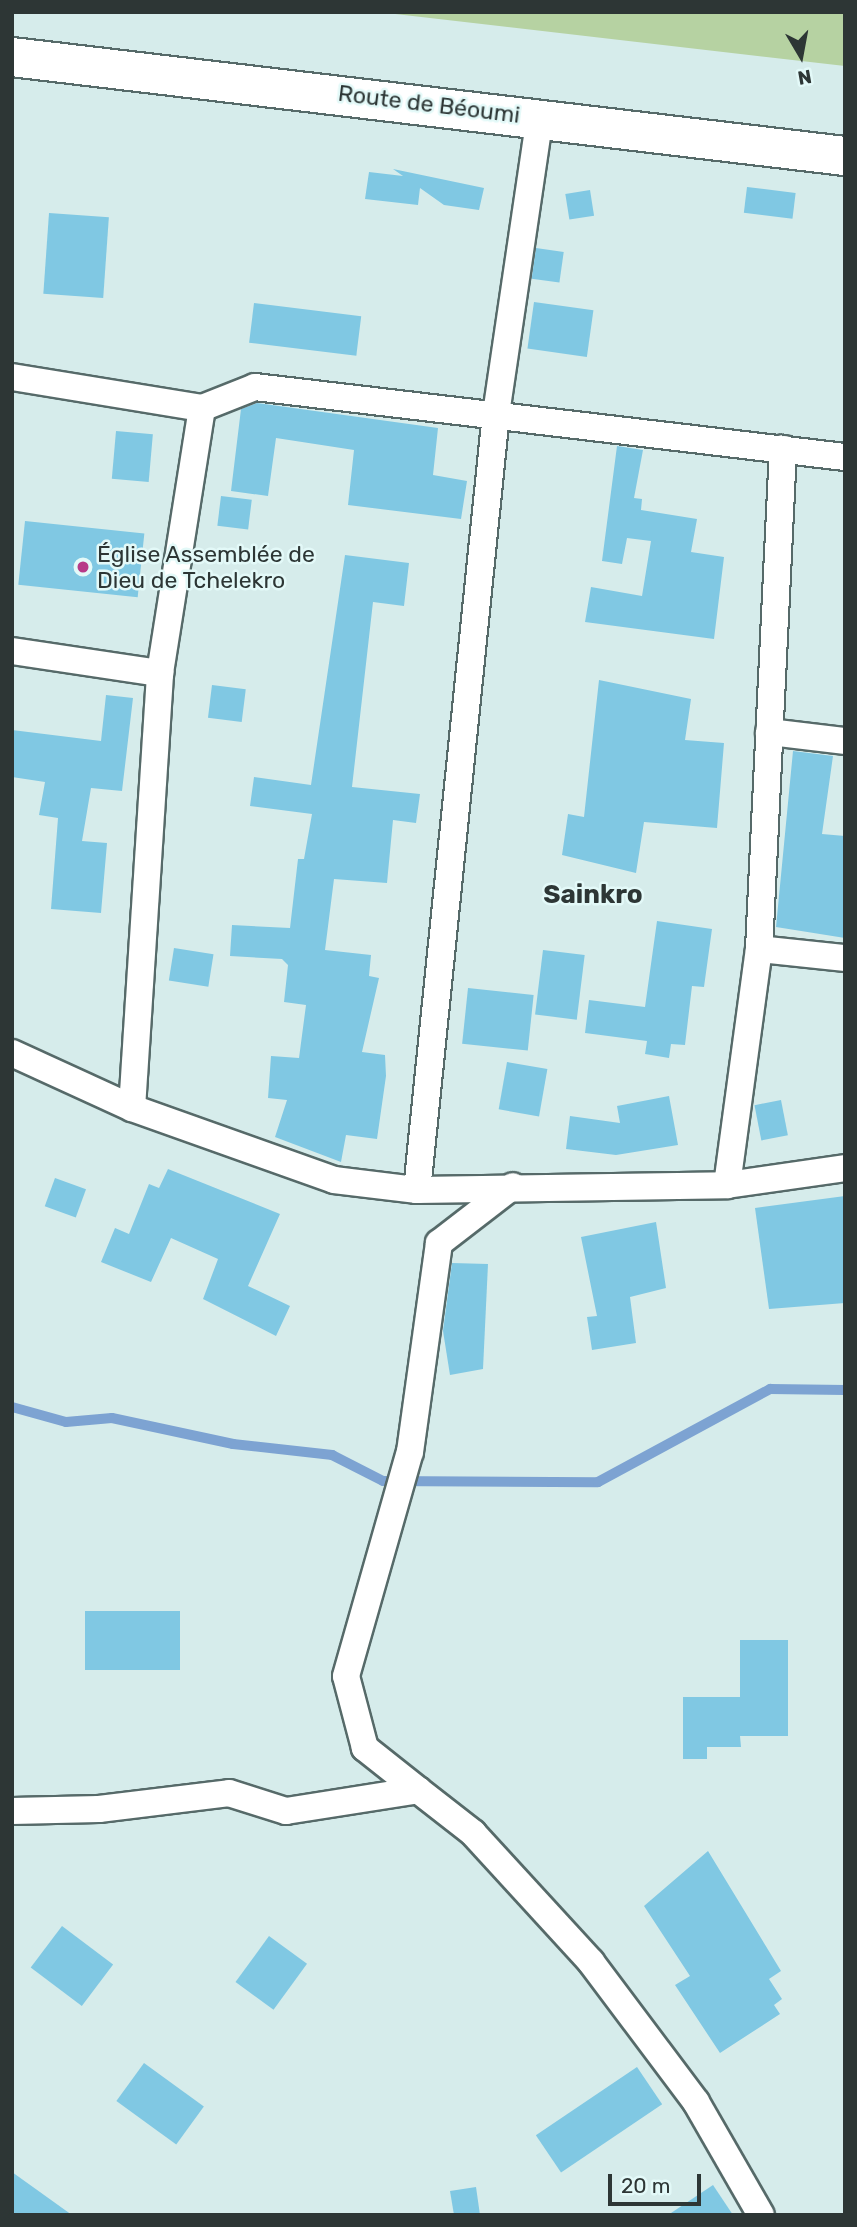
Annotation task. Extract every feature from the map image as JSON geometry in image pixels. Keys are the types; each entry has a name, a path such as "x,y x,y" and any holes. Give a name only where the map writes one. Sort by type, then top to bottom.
{"main road":[{"name":"Route de Béoumi","path":"12,57 540,117 845,156"}],"street":[{"path":"417,1190 496,414 540,117"},
{"path":"12,377 202,408 255,387 845,457"},
{"path":"132,1108 160,673 202,408"},
{"path":"727,1185 759,949 783,449"},
{"path":"12,651 160,673"},
{"path":"769,732 845,741"},
{"path":"759,949 845,958"},
{"path":"12,1053 132,1108 334,1180 417,1190 513,1185 727,1185 845,1168"},
{"path":"513,1185 439,1243 410,1452 346,1676 365,1748 473,1833 591,1962 696,2102 761,2215"},
{"path":"12,1811 99,1809 229,1794 286,1811 418,1790"}],"green space":[{"path":"378,12 845,12 845,66"}],"building":[{"path":"393,169 484,188 479,210 444,205 420,188 418,205 365,199 369,172 403,176"},
{"path":"747,187 796,193 792,219 744,213"},
{"path":"590,190 594,216 569,220 565,194"},
{"path":"49,213 109,217 103,298 43,294"},
{"path":"536,248 564,252 559,283 532,279"},
{"path":"534,302 593,310 587,357 527,349"},
{"path":"254,303 361,316 356,356 249,343"},
{"path":"257,403 438,428 433,475 467,481 461,519 348,505 354,450 276,438 268,496 231,491 241,409"},
{"path":"116,431 153,434 149,482 112,479"},
{"path":"617,446 643,450 634,498 642,499 641,510 697,519 691,552 724,557 714,639 585,622 591,587 642,596 651,541 627,538 622,564 602,561"},
{"path":"221,496 252,500 248,530 217,526"},
{"path":"25,521 144,534 138,597 18,585"},
{"path":"345,555 409,563 404,606 373,602 352,787 420,794 416,823 393,820 387,883 334,879 325,950 371,955 369,976 379,978 362,1052 385,1055 386,1076 377,1139 346,1135 341,1162 275,1137 287,1100 268,1098 271,1056 299,1058 306,1005 284,1002 288,965 282,959 230,956 232,925 290,928 298,859 304,859 312,814 250,806 254,777 311,785"},
{"path":"599,680 691,699 685,740 724,743 717,828 644,822 636,873 562,855 568,814 584,817"},
{"path":"212,685 246,689 242,722 208,718"},
{"path":"106,695 133,698 122,791 91,788 82,841 107,843 101,913 51,909 58,818 39,815 45,782 12,777 12,730 101,741"},
{"path":"793,751 833,756 822,834 845,836 845,938 776,927"},
{"path":"657,921 712,929 704,987 692,986 685,1045 671,1044 669,1058 645,1054 647,1041 585,1033 589,1000 645,1007"},
{"path":"174,948 214,954 208,987 169,981"},
{"path":"543,950 585,955 577,1020 535,1015"},
{"path":"468,988 534,995 528,1051 462,1044"},
{"path":"507,1062 547,1069 539,1116 499,1109"},
{"path":"669,1096 678,1145 616,1155 566,1149 570,1116 620,1123 617,1106"},
{"path":"781,1100 788,1135 761,1140 754,1105"},
{"path":"168,1169 280,1214 248,1286 290,1306 276,1336 203,1299 218,1259 171,1238 151,1282 101,1262 115,1228 129,1234 149,1184 159,1188"},
{"path":"55,1178 86,1189 76,1217 45,1206"},
{"path":"845,1196 845,1303 769,1309 755,1208"},
{"path":"656,1222 666,1288 630,1297 636,1343 592,1350 587,1317 597,1316 581,1237"},
{"path":"452,1263 488,1264 483,1369 450,1375 443,1331"},
{"path":"85,1611 180,1611 180,1670 85,1670"},
{"path":"740,1640 788,1640 788,1736 740,1736 741,1747 707,1747 707,1759 683,1759 683,1697 740,1697"},
{"path":"708,1851 781,1971 769,1979 782,1999 774,2005 780,2014 720,2053 675,1985 690,1976 644,1906"},
{"path":"62,1926 113,1965 82,2006 31,1968"},
{"path":"269,1936 307,1964 274,2010 235,1982"},
{"path":"144,2063 204,2106 176,2145 116,2101"},
{"path":"637,2067 662,2104 561,2173 536,2135"},
{"path":"12,2172 72,2215 12,2215"},
{"path":"713,2185 733,2215 668,2215"},
{"path":"476,2187 480,2215 454,2215 450,2191"}],"waterway":[{"path":"12,1407 66,1422 112,1418 233,1444 332,1455 383,1481 598,1482 770,1389 845,1390"}],"place":[{"name":"Église Assemblée de Dieu de Tchelekro","path":"83,567"}],"district":[{"name":"Sainkro","path":"593,895"}]}
